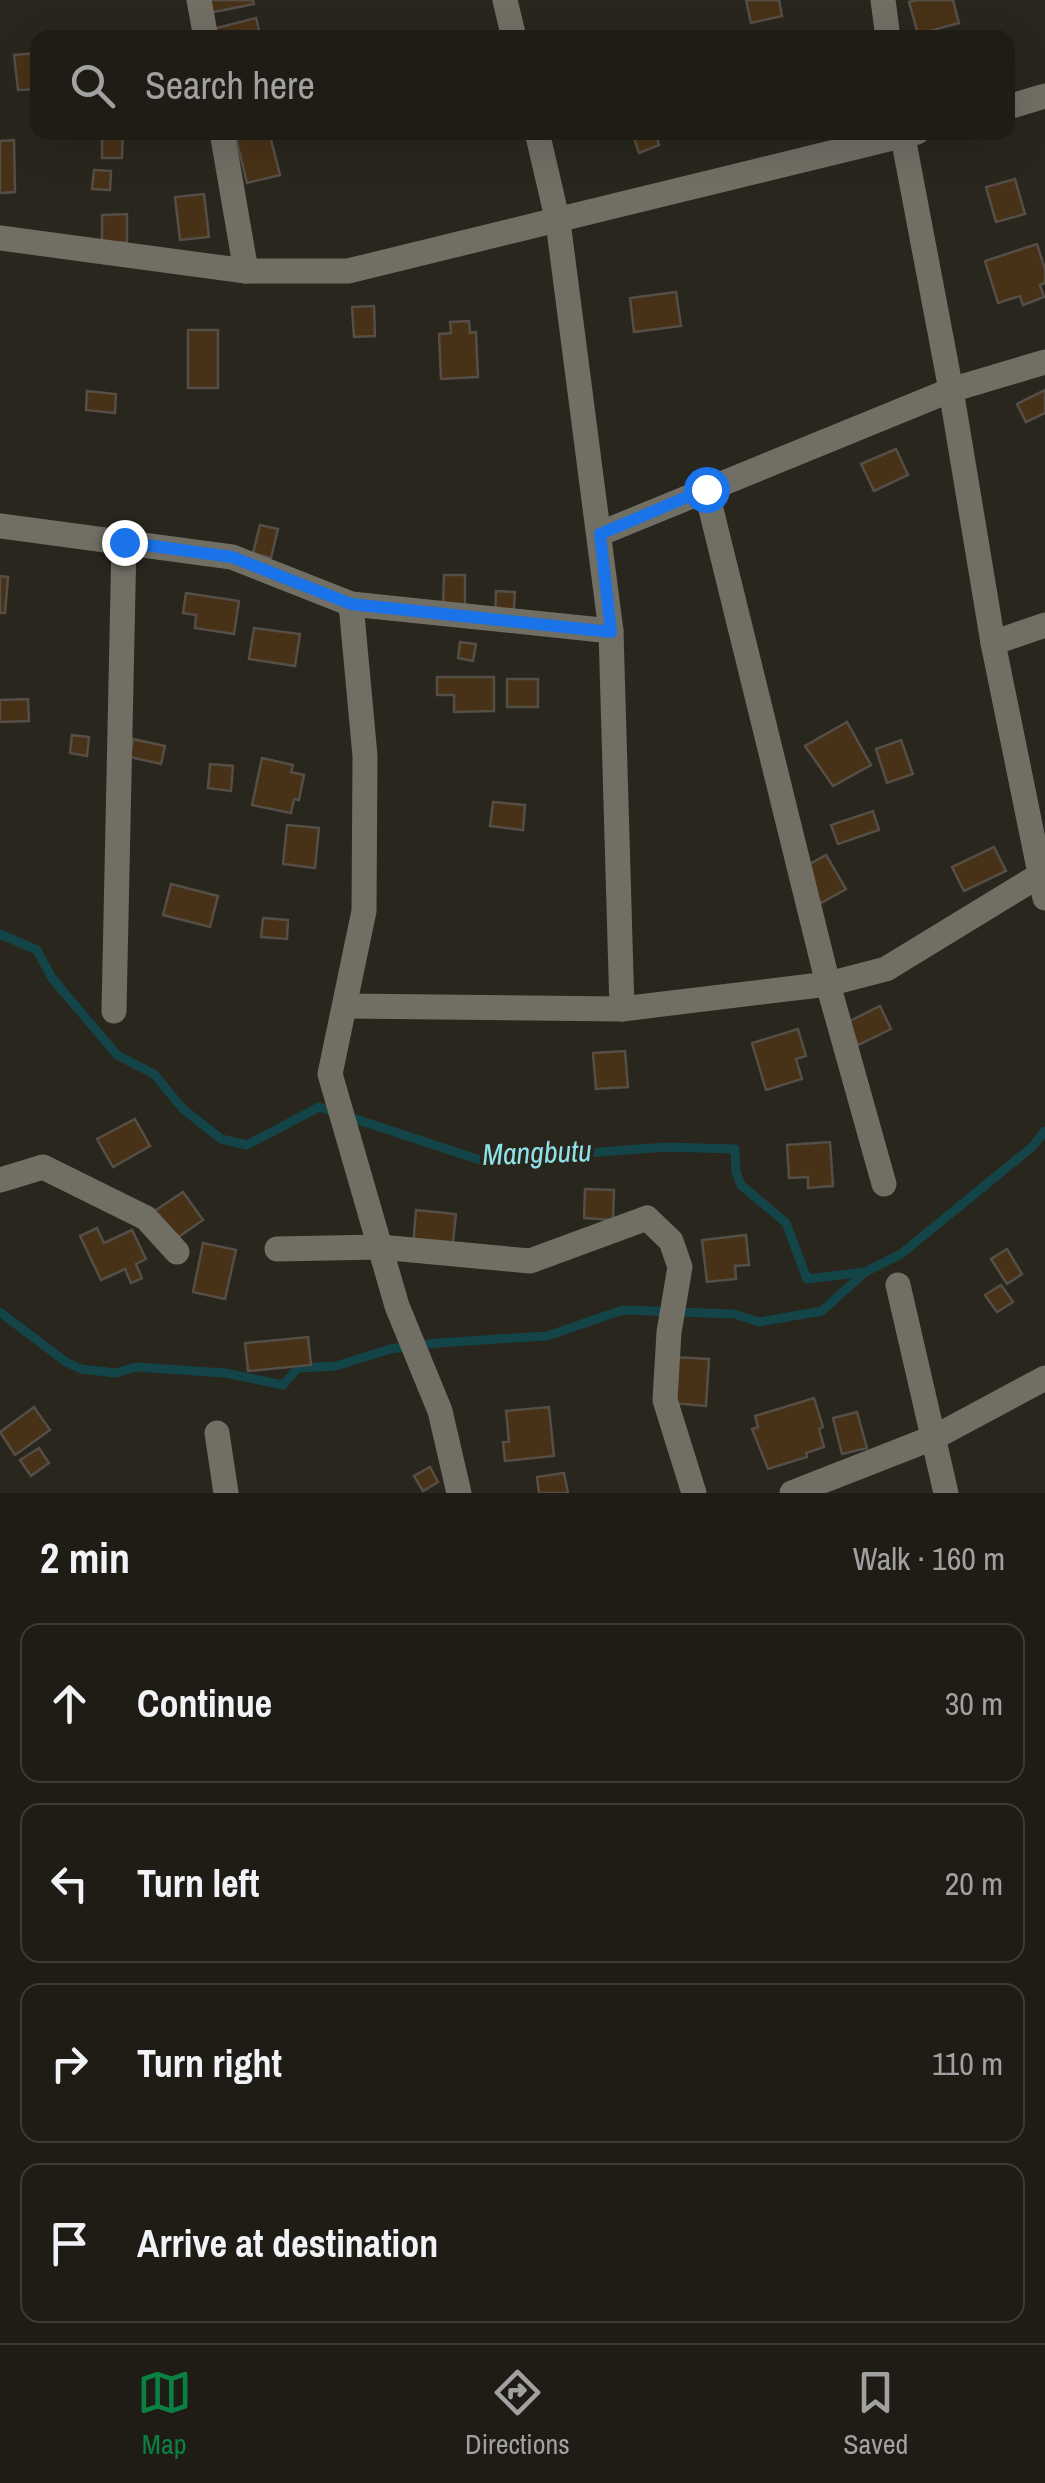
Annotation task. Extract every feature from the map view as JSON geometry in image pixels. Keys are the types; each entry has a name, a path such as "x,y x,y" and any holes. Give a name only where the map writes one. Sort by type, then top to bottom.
{"street":[{"path":"199,0 205,30"},
{"path":"505,0 512,30"},
{"path":"882,0 887,30"},
{"path":"1015,105 1045,96"},
{"path":"223,140 246,271"},
{"path":"539,140 558,222 611,632 622,1009"},
{"path":"0,238 246,271 348,271 884,140"},
{"path":"344,1006 622,1009 828,984 886,969 1043,881 994,643 909,140"},
{"path":"600,534 952,390 1045,362"},
{"path":"706,489 828,984 884,1184"},
{"path":"0,526 232,557 351,604 611,632"},
{"path":"114,1011 124,542"},
{"path":"351,604 365,756 364,911 330,1074 396,1306 440,1412 458,1493"},
{"path":"994,643 1045,626"},
{"path":"0,1180 43,1166 146,1218 177,1252"},
{"path":"277,1249 380,1246 530,1262 647,1218 671,1241 680,1267 669,1332 665,1400 694,1493"},
{"path":"898,1285 946,1493"},
{"path":"792,1493 935,1438 1045,1378"},
{"path":"217,1433 226,1493"}],"building":[{"path":"206,0 253,0 254,4 209,13"},
{"path":"746,0 779,0 782,16 751,23"},
{"path":"953,0 959,23 917,30 909,2"},
{"path":"256,18 259,30 213,30"},
{"path":"30,54 30,89 18,90 14,55"},
{"path":"14,140 15,192 0,193 0,141"},
{"path":"102,140 123,140 122,158 102,158"},
{"path":"236,140 271,140 280,175 247,183"},
{"path":"635,140 657,140 659,145 639,153"},
{"path":"94,170 111,171 110,190 92,189"},
{"path":"1015,179 1025,214 996,222 986,187"},
{"path":"204,194 209,237 180,240 175,197"},
{"path":"127,214 127,242 102,243 102,215"},
{"path":"1037,244 1045,269 1045,283 1040,285 1044,297 1023,305 1020,296 998,303 985,261"},
{"path":"676,292 681,326 634,332 630,298"},
{"path":"374,306 375,336 354,337 352,307"},
{"path":"469,321 470,333 476,332 478,377 441,379 439,334 451,333 450,322"},
{"path":"188,330 218,330 218,388 188,388"},
{"path":"1045,390 1045,413 1026,422 1017,404"},
{"path":"87,391 116,394 115,413 86,410"},
{"path":"896,449 908,475 874,491 861,464"},
{"path":"260,525 278,529 271,558 253,553"},
{"path":"444,575 465,575 465,606 443,605"},
{"path":"0,576 8,577 5,613 0,613"},
{"path":"496,591 515,592 513,623 495,622"},
{"path":"186,593 239,601 234,634 195,628 196,615 183,613"},
{"path":"254,628 300,634 295,666 249,659"},
{"path":"460,642 476,644 473,661 458,658"},
{"path":"437,677 494,677 494,711 454,712 454,695 437,695"},
{"path":"507,679 538,679 538,707 507,707"},
{"path":"28,699 29,721 0,722 0,700"},
{"path":"847,722 871,765 833,786 805,746"},
{"path":"72,735 89,737 87,756 70,753"},
{"path":"133,739 165,746 161,764 130,757"},
{"path":"901,740 913,774 887,783 876,749"},
{"path":"262,758 293,765 291,772 304,775 299,800 294,799 291,813 252,805"},
{"path":"210,764 233,766 231,791 208,788"},
{"path":"493,802 525,805 523,830 490,826"},
{"path":"873,811 879,830 838,844 831,825"},
{"path":"287,825 319,828 315,868 283,864"},
{"path":"994,847 1006,871 964,891 952,867"},
{"path":"826,855 846,889 821,903 801,869"},
{"path":"171,884 218,896 210,927 163,915"},
{"path":"263,918 288,920 287,939 261,937"},
{"path":"880,1006 891,1029 858,1045 848,1022"},
{"path":"798,1029 806,1056 796,1059 802,1079 766,1090 752,1043"},
{"path":"625,1051 628,1087 596,1089 593,1053"},
{"path":"135,1119 150,1146 113,1167 97,1139"},
{"path":"830,1142 833,1186 808,1188 808,1177 789,1178 787,1145"},
{"path":"585,1189 614,1190 613,1220 584,1218"},
{"path":"183,1192 203,1220 164,1247 144,1218"},
{"path":"416,1210 456,1214 452,1251 413,1247"},
{"path":"97,1228 104,1243 132,1230 146,1259 136,1264 142,1278 131,1283 125,1269 101,1280 80,1236"},
{"path":"746,1235 749,1265 735,1266 736,1279 707,1282 702,1240"},
{"path":"203,1243 236,1250 225,1299 193,1292"},
{"path":"1007,1249 1022,1274 1007,1284 991,1259"},
{"path":"1001,1285 1013,1302 997,1312 985,1295"},
{"path":"308,1337 311,1365 248,1371 245,1343"},
{"path":"674,1357 709,1359 706,1406 671,1403"},
{"path":"814,1398 823,1427 819,1429 824,1447 806,1453 807,1457 768,1469 752,1429 758,1427 755,1416"},
{"path":"34,1407 50,1430 15,1455 0,1432"},
{"path":"549,1407 554,1456 505,1461 503,1442 509,1442 506,1411"},
{"path":"857,1412 867,1448 842,1454 833,1418"},
{"path":"39,1448 49,1463 31,1476 20,1460"},
{"path":"430,1467 438,1482 423,1491 414,1476"},
{"path":"564,1473 568,1493 539,1493 537,1477"}],"waterway":[{"name":"Mangbutu","path":"0,934 37,950 52,978 117,1055 154,1074 183,1109 221,1139 247,1145 319,1107 483,1161 666,1147 735,1149 741,1185 786,1223 807,1279 865,1272 901,1254 1032,1147 1045,1131"},
{"path":"0,1312 81,1369 116,1373 136,1367 225,1373 283,1385 298,1368 336,1366 390,1349 547,1336 623,1310 734,1314 759,1322 822,1311 864,1273"}],"route":[{"path":"124,542 232,557 351,604 611,632 600,534 706,489"}]}
